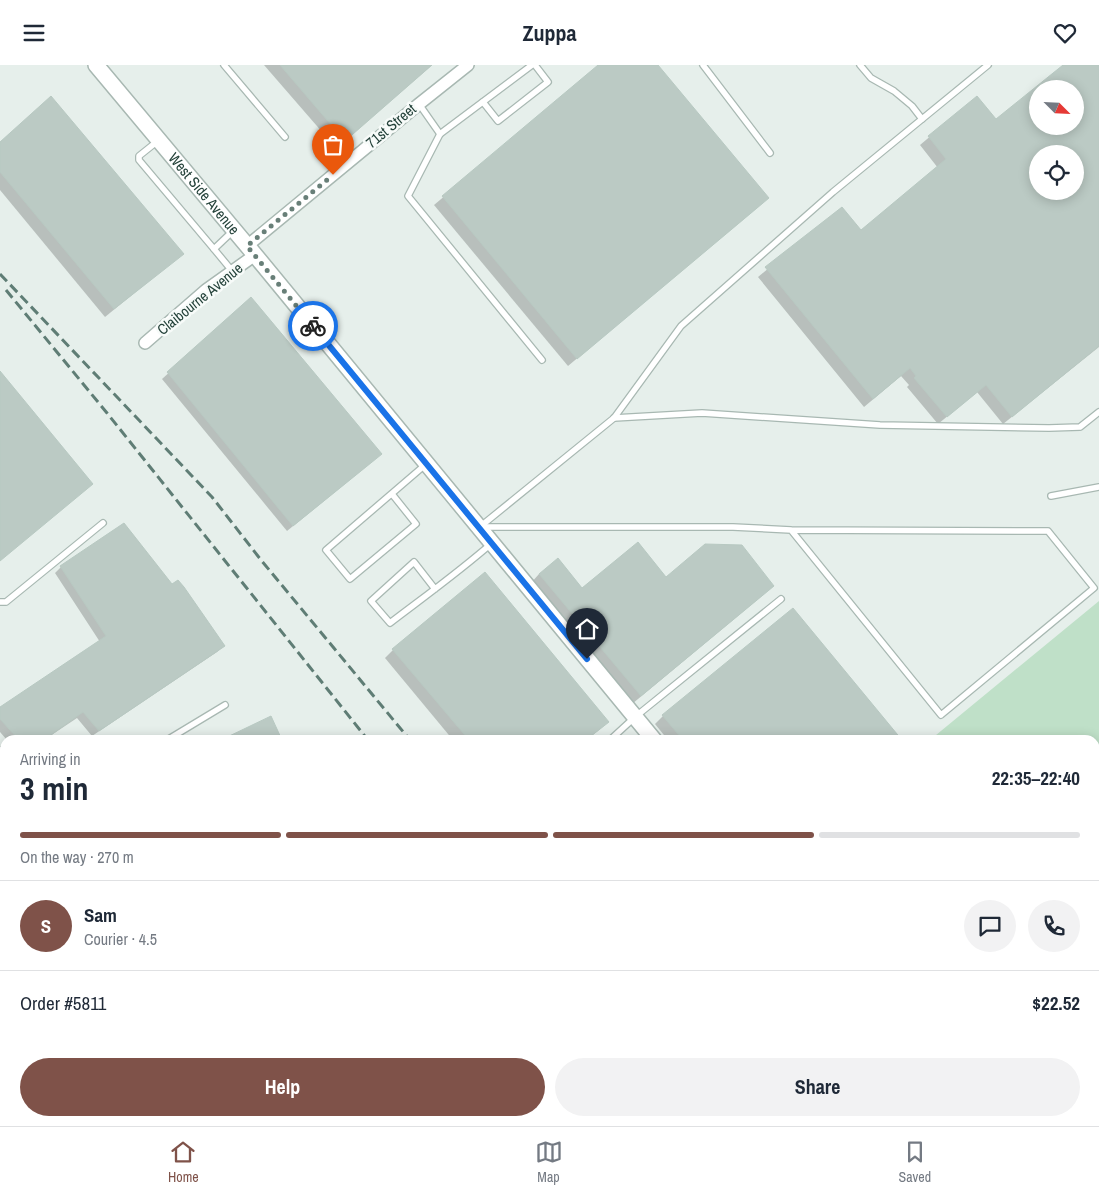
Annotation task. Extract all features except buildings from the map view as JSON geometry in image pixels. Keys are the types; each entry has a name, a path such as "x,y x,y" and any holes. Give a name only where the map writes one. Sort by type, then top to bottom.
{"street":[{"name":"West Side Avenue","path":"96,65 251,250 650,735"},
{"name":"71st Street","path":"251,250 418,103 468,65"},
{"name":"Claibourne Avenue","path":"145,343 206,290 232,272 251,250"}],"lane":[{"path":"224,65 285,137"},
{"path":"483,102 498,121 548,82 533,65 483,102 440,134 408,196 542,361"},
{"path":"703,65 770,153"},
{"path":"860,65 871,78 894,91 912,106 922,119"},
{"path":"479,527 614,418 681,326 833,192 988,65"},
{"path":"418,103 440,134"},
{"path":"158,140 139,156 139,160 232,272"},
{"path":"214,249 234,231"},
{"path":"614,418 702,413 880,425 1049,428 1080,427 1099,412"},
{"path":"392,494 416,524 350,579 326,550 427,464"},
{"path":"1052,497 1099,487"},
{"path":"0,601 6,602 103,523"},
{"path":"479,527 733,527 791,530 1048,531 1094,588 941,715 791,530"},
{"path":"435,589 414,562 370,601 390,623 435,589 492,543"},
{"path":"615,735 781,599"},
{"path":"175,735 225,705"}],"green space":[{"path":"1099,601 1099,735 936,735"}],"railway":[{"path":"0,274 212,497 261,560 406,735"},
{"path":"6,290 107,413 364,735"}],"way so far":[{"path":"313,326 247,246 333,175"}],"route":[{"path":"313,326 587,659"}]}
